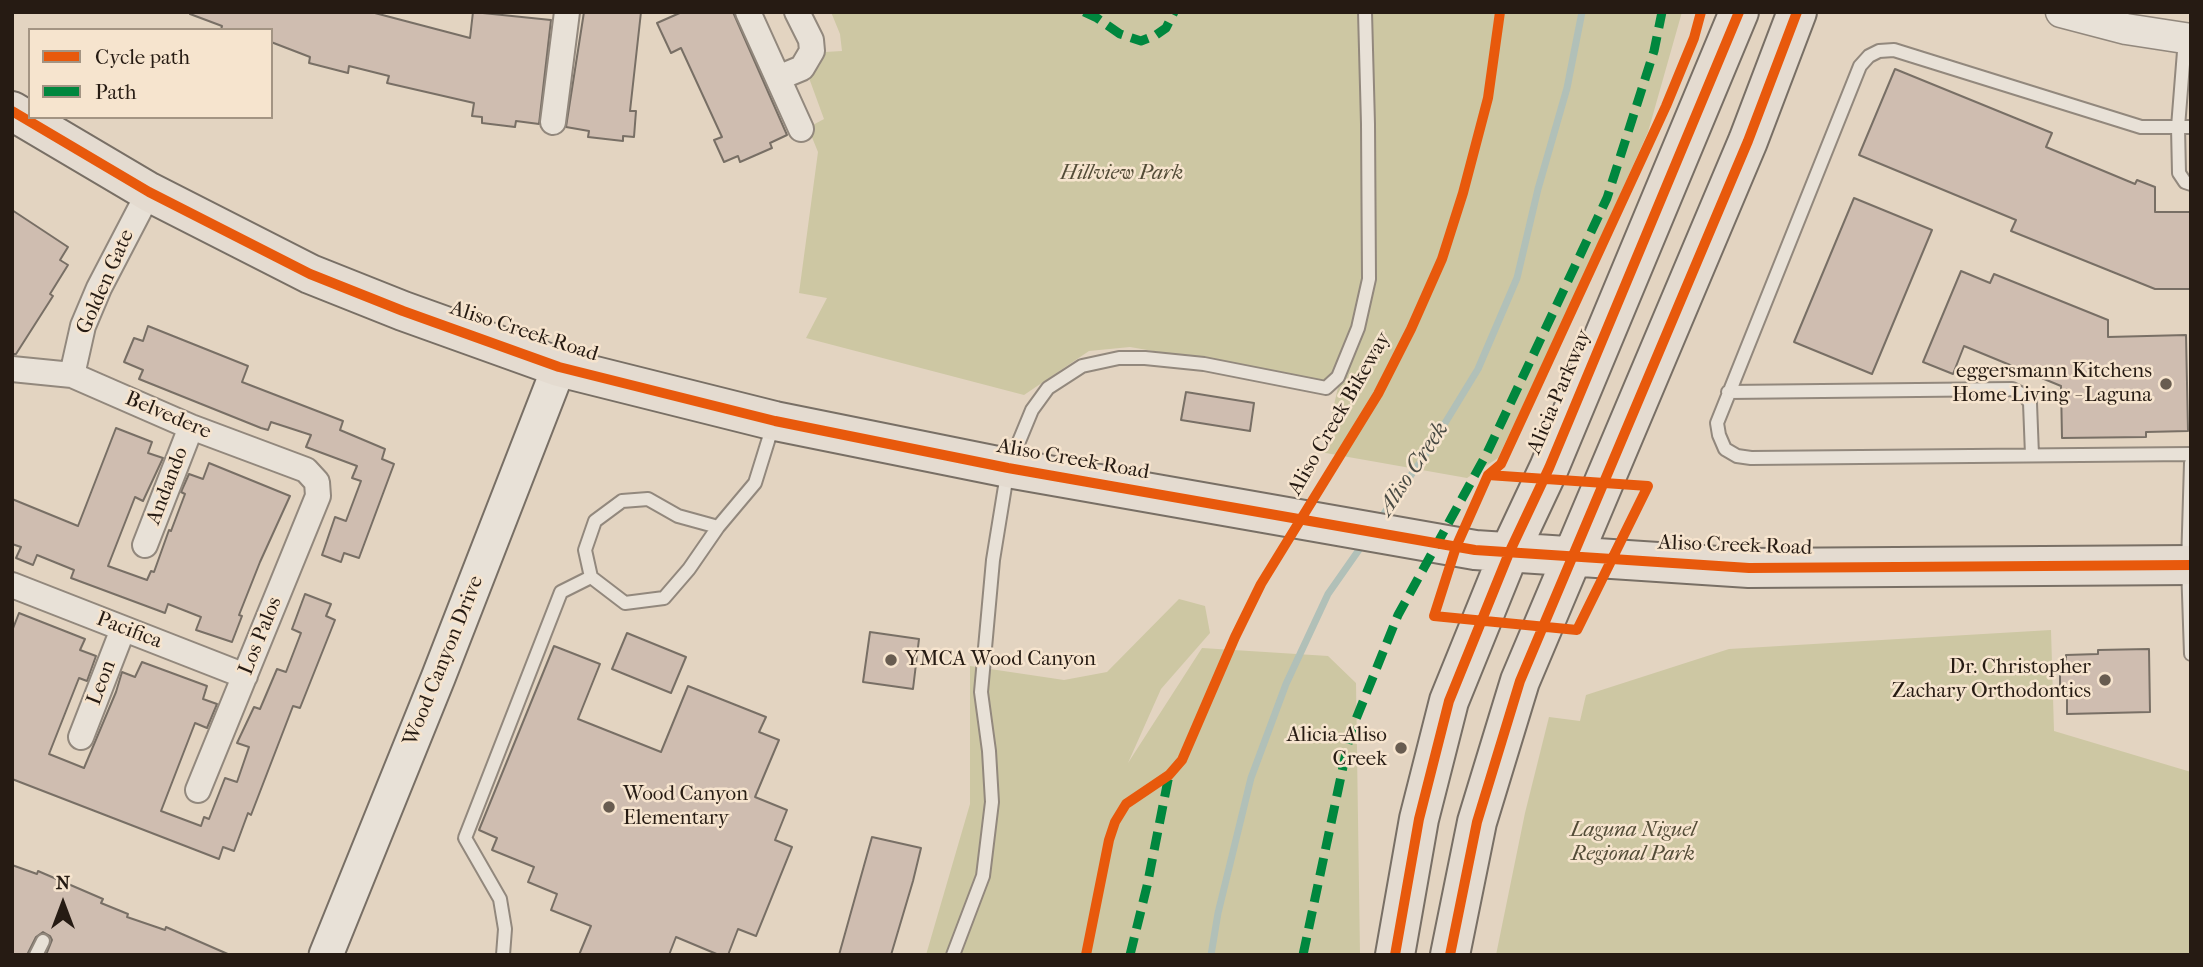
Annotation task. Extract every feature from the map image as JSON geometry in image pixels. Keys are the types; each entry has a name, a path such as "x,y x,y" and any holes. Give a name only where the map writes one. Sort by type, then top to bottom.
{"main road":[{"name":"Alicia Parkway","path":"1395,955 1419,819 1449,701 1492,552 1549,468 1739,12"},
{"path":"1450,955 1481,809 1520,681 1748,141 1797,12"},
{"name":"Aliso Creek Road","path":"12,111 149,192 310,274 403,311 559,367 775,421 1008,468 1492,552 1749,569 2190,565"},
{"name":"Wood Canyon Drive","path":"326,955 559,367"}],"street":[{"path":"553,122 566,12"},
{"path":"748,12 801,129"},
{"path":"778,78 802,68 810,58 811,40 797,12"},
{"path":"2061,12 2126,29 2188,38"},
{"name":"Golden Gate","path":"72,375 83,326 99,288 149,192"},
{"name":"Belvedere","path":"12,369 72,375 191,427 306,470 317,482"},
{"name":"Andando","path":"145,545 191,427"},
{"name":"Los Palos","path":"198,790 318,496 317,482"},
{"name":"Pacifica","path":"12,585 245,676"},
{"name":"Leon","path":"81,737 123,629"}],"lane":[{"path":"953,955 983,876 992,802 981,692 993,560 1008,468 1032,410 1048,388 1082,366 1119,358 1204,364 1326,388 1338,377 1358,328 1369,279 1364,12"},
{"path":"2188,38 2185,127 2179,173 2185,182 2191,184"},
{"path":"2185,127 2141,127 1894,50 1879,51 1869,56 1860,66 1717,423 1718,435 1725,449 1737,456 1751,458 2191,454"},
{"path":"1728,391 2012,389 2024,395 2030,403 2032,455"},
{"path":"718,527 678,516 648,499 622,501 595,521 585,550 591,577 625,603 664,598 755,482 775,421"},
{"path":"2191,463 2191,654"},
{"path":"503,955 505,929 500,899 464,838 561,592 591,577"},
{"path":"36,955 43,941"}],"green space":[{"name":"Hillview Park","path":"831,12 1682,12 1648,132 1573,299 1498,458 1467,478 1320,452 1325,444 1339,383 1130,347 1089,351 1024,395 806,338 827,298 799,293 818,152 809,130 824,119 809,78 820,65 825,52 842,51 840,34"},
{"path":"1179,599 1205,606 1210,633 1161,689 1128,763 1202,648 1328,656 1356,683 1360,955 926,955 970,804 970,666 1064,680 1107,672"},
{"name":"Laguna Niguel Regional Park","path":"2051,630 2054,731 2191,772 2191,955 1496,955 1525,813 1549,717 1580,721 1586,695 1729,649"}],"building":[{"path":"371,12 470,38 473,12 551,20 539,124 516,121 515,127 482,123 482,117 472,116 474,103 387,83 389,76 349,66 348,73 309,63 310,57 273,43 273,28 222,28 190,14"},
{"path":"584,12 641,12 630,111 636,111 634,137 623,136 623,141 588,137 589,131 566,127"},
{"path":"682,12 733,12 787,135 770,143 772,148 740,162 738,156 724,162 714,140 722,137 681,48 671,53 657,23"},
{"path":"1895,69 2052,133 2046,147 2135,184 2137,180 2155,187 2155,212 2191,212 2191,289 2155,289 2011,231 2016,220 1859,155"},
{"path":"1854,198 1932,230 1872,374 1794,342"},
{"path":"12,210 68,247 60,260 68,265 50,294 53,296 16,354 12,354"},
{"path":"1961,271 1990,283 1994,274 2108,320 2108,337 2186,335 2188,431 2146,432 2146,437 2062,438 2061,386 1964,346 1953,374 1923,362"},
{"path":"148,326 248,366 242,382 343,421 340,430 385,449 382,459 394,464 359,558 344,553 341,562 322,555 335,517 346,521 361,481 352,478 357,466 306,447 311,435 271,422 268,430 261,428 139,379 143,370 124,362 134,338 143,341"},
{"path":"1186,392 1254,403 1250,431 1181,420"},
{"path":"116,428 152,442 148,453 163,458 143,501 135,497 108,566 147,580 151,571 154,572 169,530 171,531 185,494 181,492 189,474 203,479 209,463 290,496 260,562 239,615 242,616 232,642 196,630 201,617 168,604 165,613 71,578 74,570 37,555 33,565 16,558 21,547 12,544 12,499 78,526"},
{"path":"305,594 331,604 326,616 335,620 300,708 293,706 251,815 248,813 234,851 223,847 219,859 12,779 12,631 19,613 85,639 80,650 96,656 87,681 79,678 49,754 84,768 122,672 135,677 142,662 207,686 203,699 217,704 207,728 195,723 161,811 201,826 204,817 209,819 225,778 237,782 249,747 237,743 254,707 260,709 277,669 286,672 301,633 292,629"},
{"name":"YMCA Wood Canyon","path":"870,632 919,639 913,689 863,682"},
{"path":"627,633 686,657 671,693 612,669"},
{"name":"Wood Canyon Elementary","path":"554,646 600,664 578,719 661,752 688,686 766,717 759,732 779,740 755,797 787,810 775,840 792,847 756,936 738,929 728,955 719,955 676,937 669,955 579,955 591,926 551,910 557,894 528,882 534,867 492,850 497,838 479,830"},
{"name":"Dr. Christopher Zachary Orthodontics","path":"2149,649 2150,712 2067,714 2067,696 2060,696 2060,663 2066,663 2066,655 2098,654 2098,650"},
{"path":"872,837 921,848 913,881 891,955 839,955"},
{"path":"12,865 37,874 38,871 103,899 101,903 128,914 127,917 165,930 166,927 230,955 46,955 52,940 43,932 36,937 27,955 12,955"}],"waterway":[{"name":"Aliso Creek","path":"1378,522 1428,451 1478,369 1517,278 1538,189 1567,88 1582,12"},
{"name":"Aliso Creek","path":"1211,955 1218,913 1251,778 1286,684 1328,594 1363,544"}],"marked path":[{"path":"1084,12 1120,34 1141,41 1166,28 1174,12"},
{"path":"1303,955 1350,734 1398,615 1487,453 1607,198 1654,51 1662,12"},
{"path":"1130,955 1169,775"}],"cycle path":[{"name":"Aliso Creek Bikeway","path":"1086,955 1115,822 1126,804 1169,775 1182,760 1261,584 1378,394 1442,259 1488,98 1500,12"},
{"path":"1488,475 1648,486 1577,630 1434,616 1456,547 1488,475 1501,464 1666,106 1694,38 1701,12"},
{"path":"1395,955 1419,819 1449,701 1509,553 1549,468 1739,12"},
{"path":"1450,955 1477,822 1520,681 1748,141 1797,12"},
{"path":"12,111 149,192 310,274 403,311 559,367 775,421 1008,468 1475,550 1749,568 2191,565"}],"place":[{"name":"eggersmann Kitchens Home Living - Laguna","path":"2166,384"},
{"name":"YMCA Wood Canyon","path":"891,660"},
{"name":"Dr. Christopher Zachary Orthodontics","path":"2105,680"},
{"name":"Alicia-Aliso Creek","path":"1401,748"},
{"name":"Wood Canyon Elementary","path":"609,807"}]}
